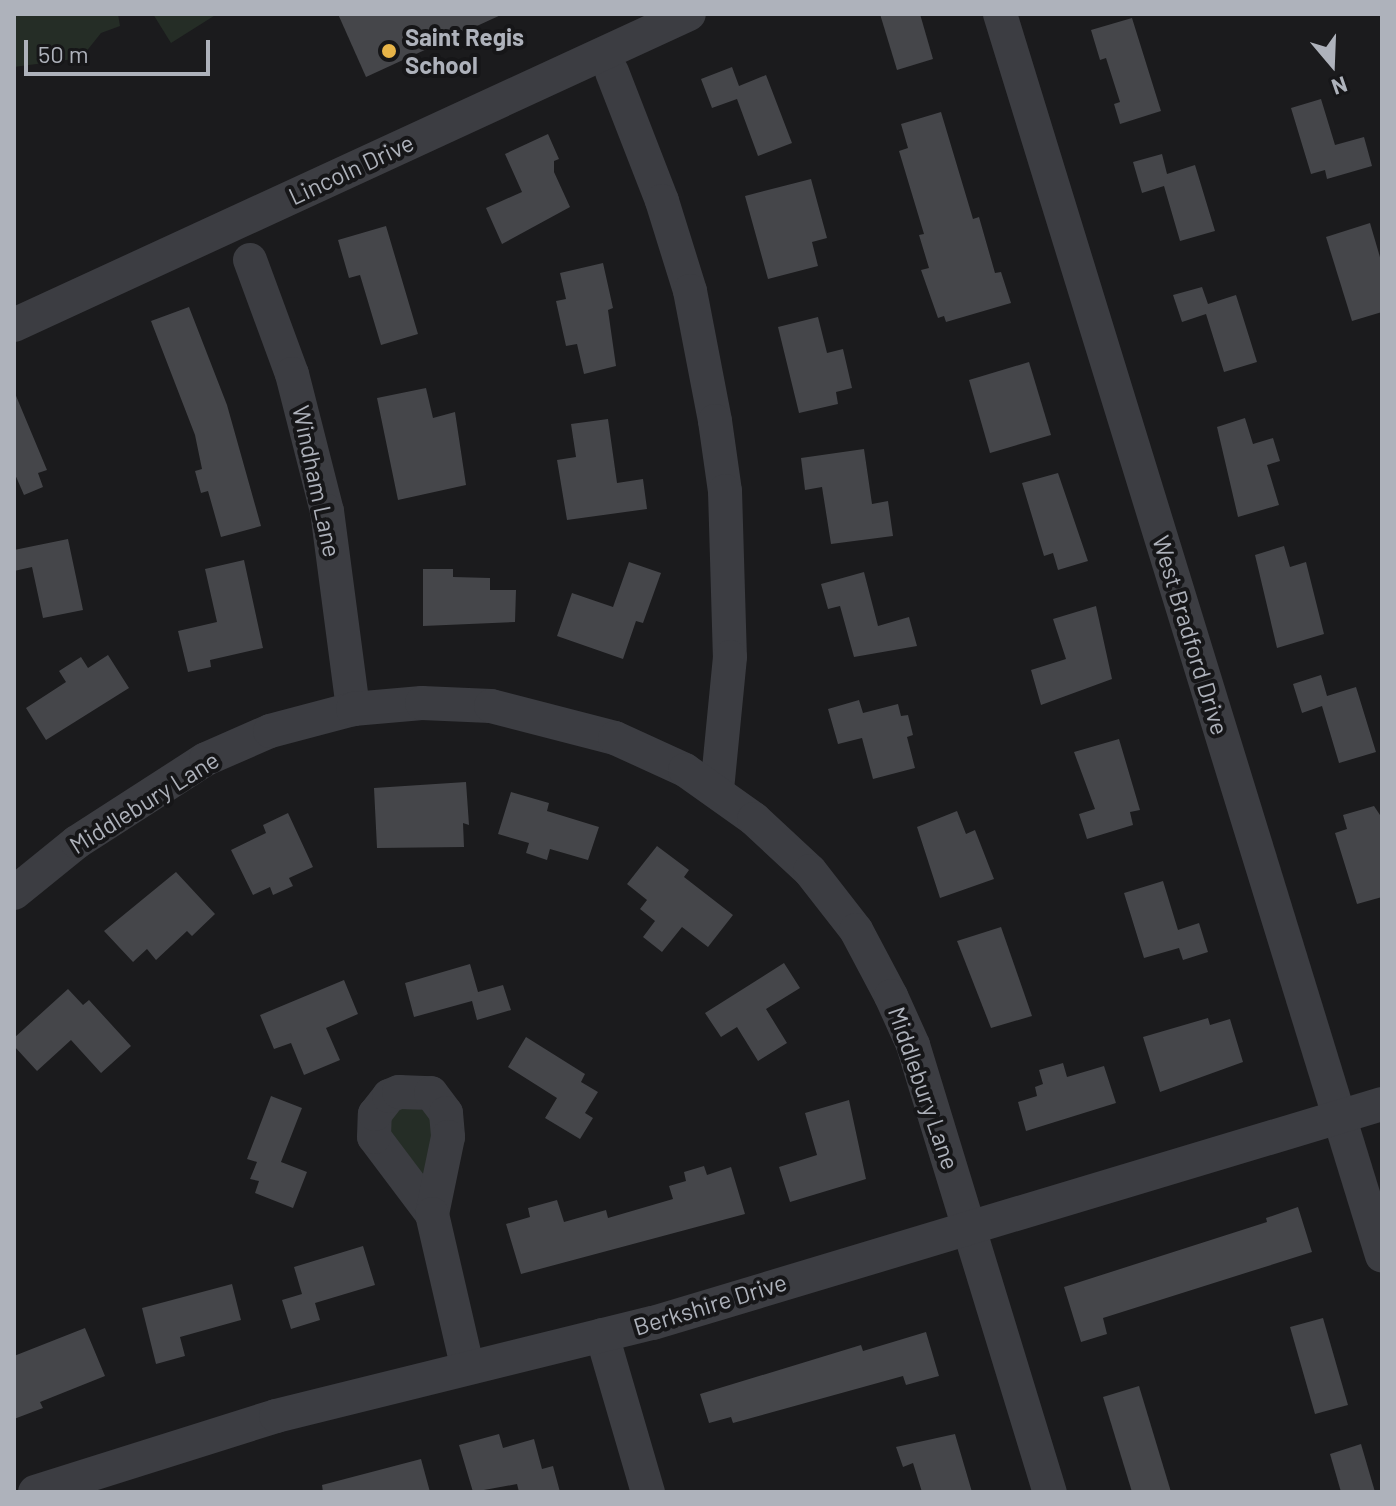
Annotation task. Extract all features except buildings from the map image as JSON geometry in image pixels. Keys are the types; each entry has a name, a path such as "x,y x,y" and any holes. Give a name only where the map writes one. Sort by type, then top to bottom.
{"street":[{"name":"Lincoln Drive","path":"14,325 689,14"},
{"name":"West Bradford Drive","path":"1000,14 1382,1256"},
{"path":"612,72 662,201 690,291 715,421 725,491 730,644 727,723 717,790"},
{"name":"Windham Lane","path":"250,260 292,374 324,496 353,709"},
{"name":"Middlebury Lane","path":"21,878 206,759 270,731 353,709 422,703 491,706 553,718 663,758 717,790 784,844 856,930 913,1045 1050,1492"},
{"name":"Berkshire Drive","path":"35,1492 276,1416 467,1366 602,1335 1382,1104"},
{"path":"432,1214 467,1366"},
{"path":"602,1335 648,1492"}],"shaded area":[{"path":"14,14 118,14 120,26 101,33 81,58 14,67"},
{"path":"153,14 217,14 171,43"},
{"path":"394,1104 434,1112 431,1184 387,1138"}],"place":[{"name":"Saint Regis School","path":"389,51"}]}
